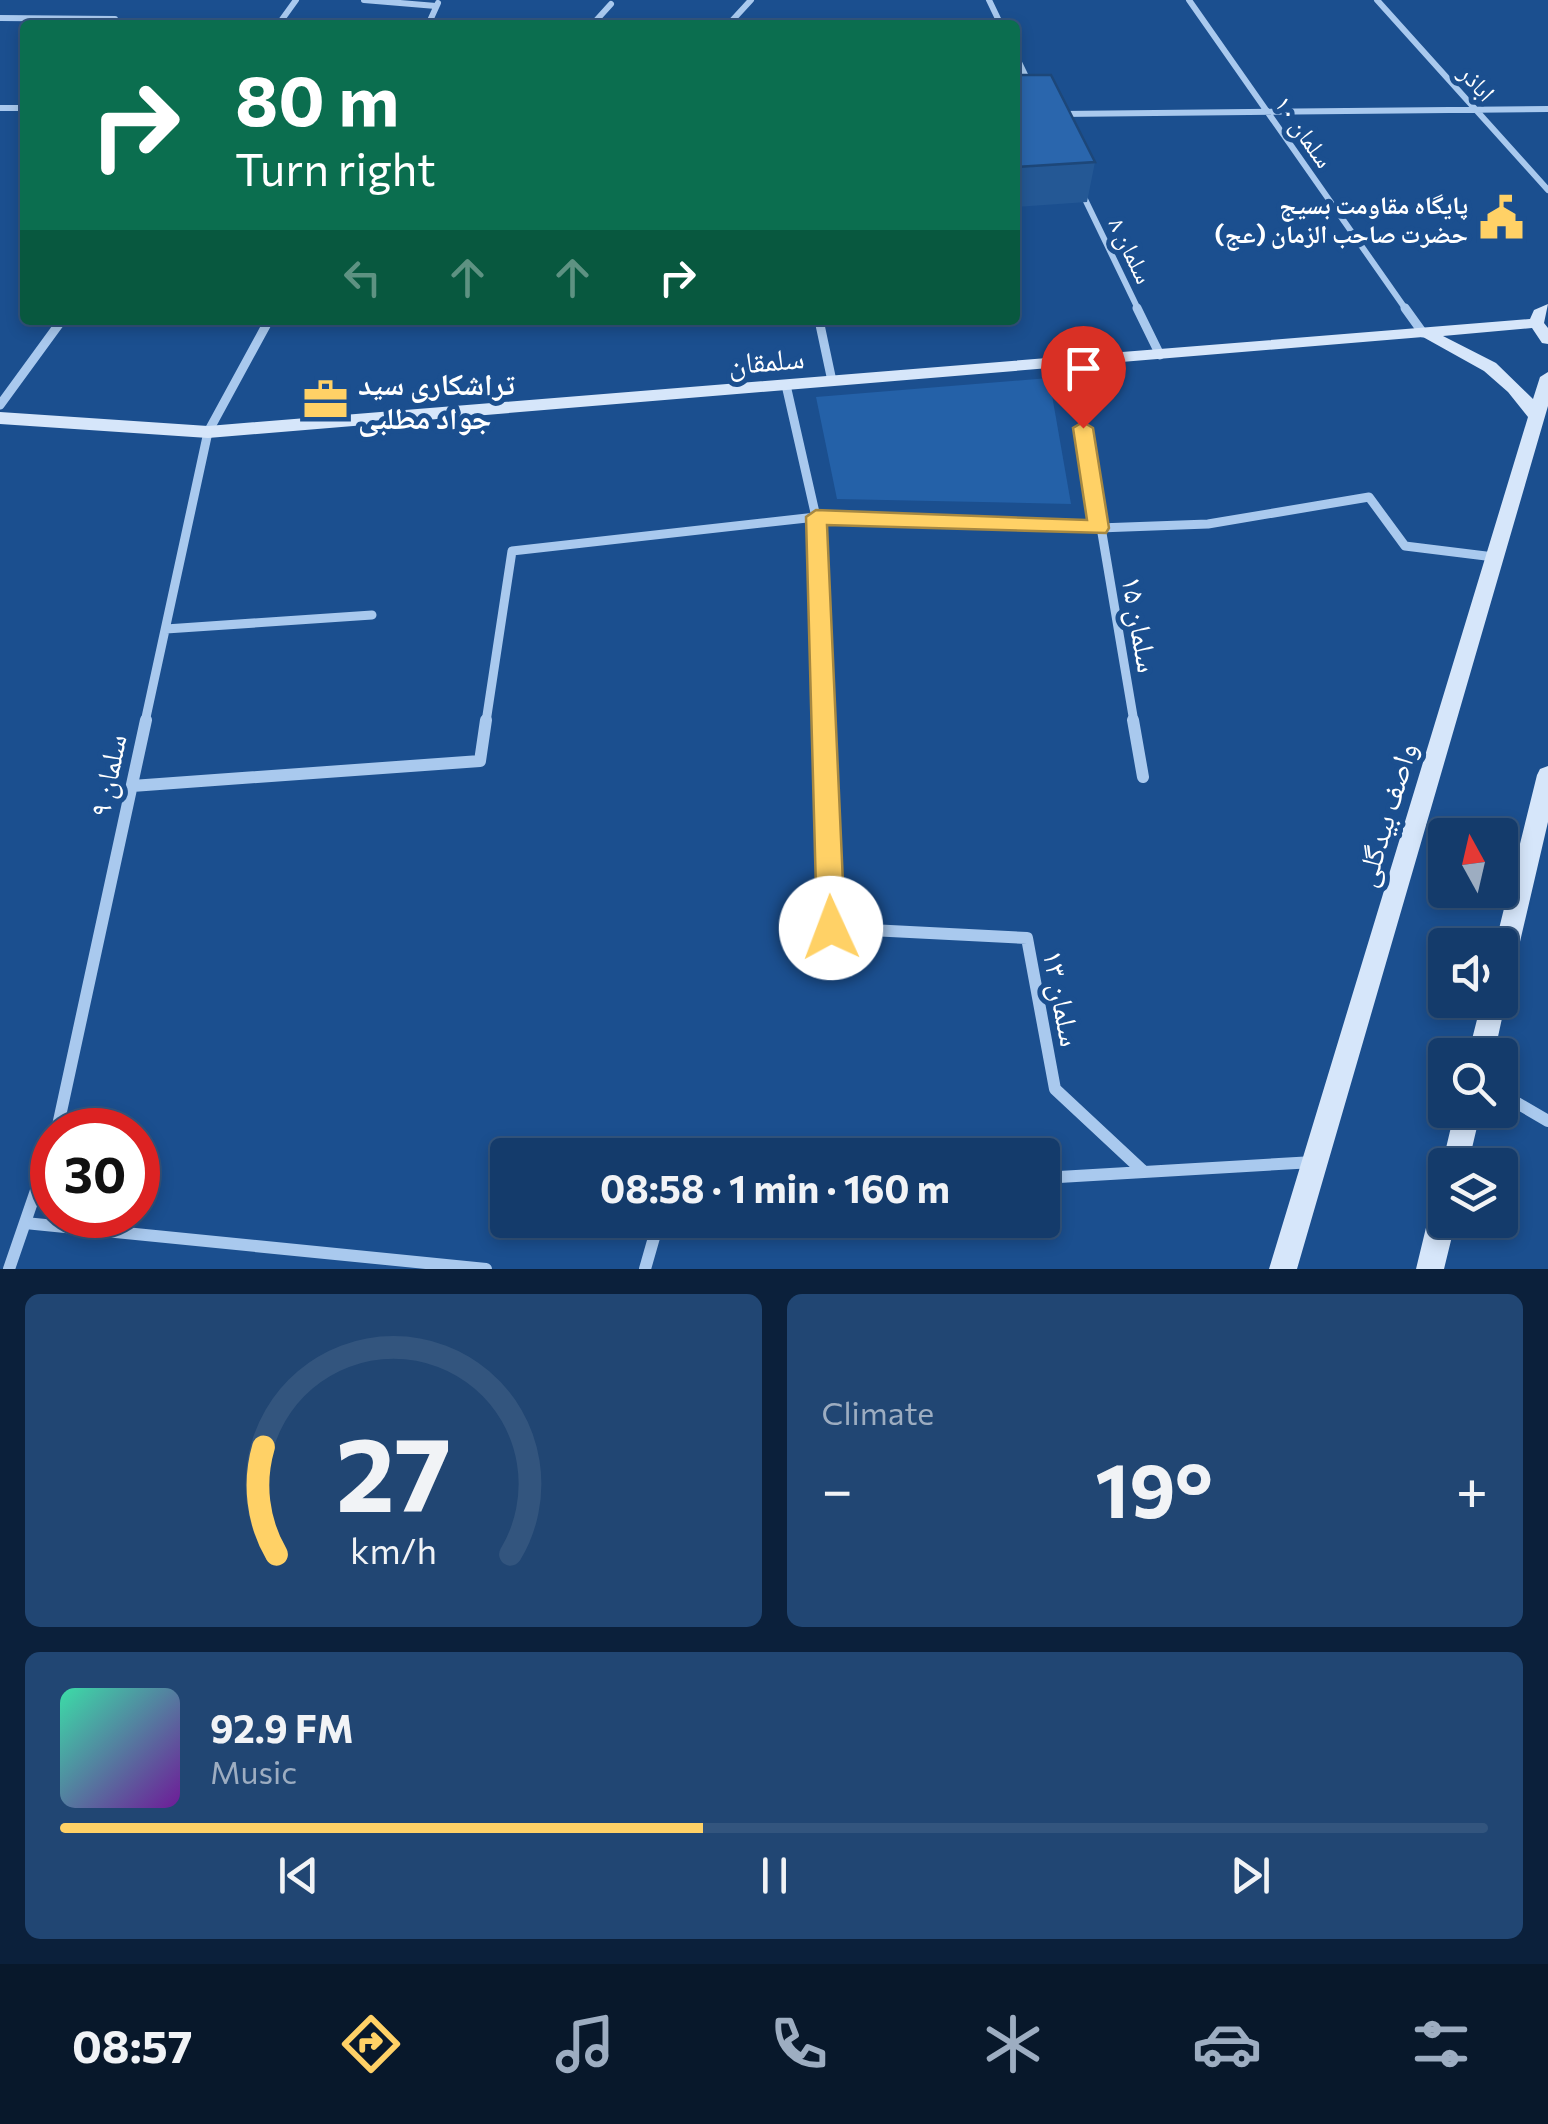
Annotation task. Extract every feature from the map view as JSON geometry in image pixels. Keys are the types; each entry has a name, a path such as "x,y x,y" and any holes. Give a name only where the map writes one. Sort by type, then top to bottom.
{"street":[{"path":"364,0 438,3"},
{"path":"733,20 751,0"},
{"name":"سلمان ۱۰","path":"1189,0 1423,333"},
{"name":"اباذر","path":"1378,0 1548,190"},
{"path":"596,20 610,4"},
{"path":"0,18 115,19"},
{"path":"1020,64 1037,99"},
{"path":"1044,114 1548,109"},
{"name":"سلمان ۸","path":"1078,184 1160,354"},
{"path":"1543,312 1548,339"},
{"name":"سلمقان","path":"0,418 208,432 1423,333 1543,312"},
{"path":"0,405 58,325"},
{"name":"سلمان ۹","path":"62,1108 208,432 266,325"},
{"path":"820,325 832,381"},
{"path":"1423,333 1468,350 1494,369 1520,391 1536,416"},
{"name":"سلمان ۱۵","path":"1072,362 1144,777"},
{"name":"واصف بیدگلی","path":"1283,1269 1548,377"},
{"name":"سلمان ۱۳","path":"786,385 816,517 831,928 1027,938 1055,1089 1144,1172"},
{"path":"132,786 480,761 512,551 816,517 1099,528 1208,524 1369,497 1405,546 1494,558"},
{"path":"166,629 372,615"},
{"path":"1511,928 1548,775"},
{"path":"1518,1104 1548,1121"},
{"path":"1060,1177 1315,1162"},
{"path":"8,1269 30,1208"},
{"path":"25,1223 486,1269"},
{"path":"646,1269 654,1238"},
{"path":"1430,1269 1438,1238"}],"shaded area":[{"path":"1049,378 1071,504 837,499 816,397"}],"building":[{"path":"1020,75 1051,75 1095,162 1020,167"}],"place":[{"name":"پایگاه مقاومت بسیج حضرت صاحب الزمان (عج)","path":"1501,218"},
{"name":"تراشکاری سید جواد مطلبی","path":"325,399"}],"route":[{"path":"831,928 816,517 1099,528 1083,428"}]}
